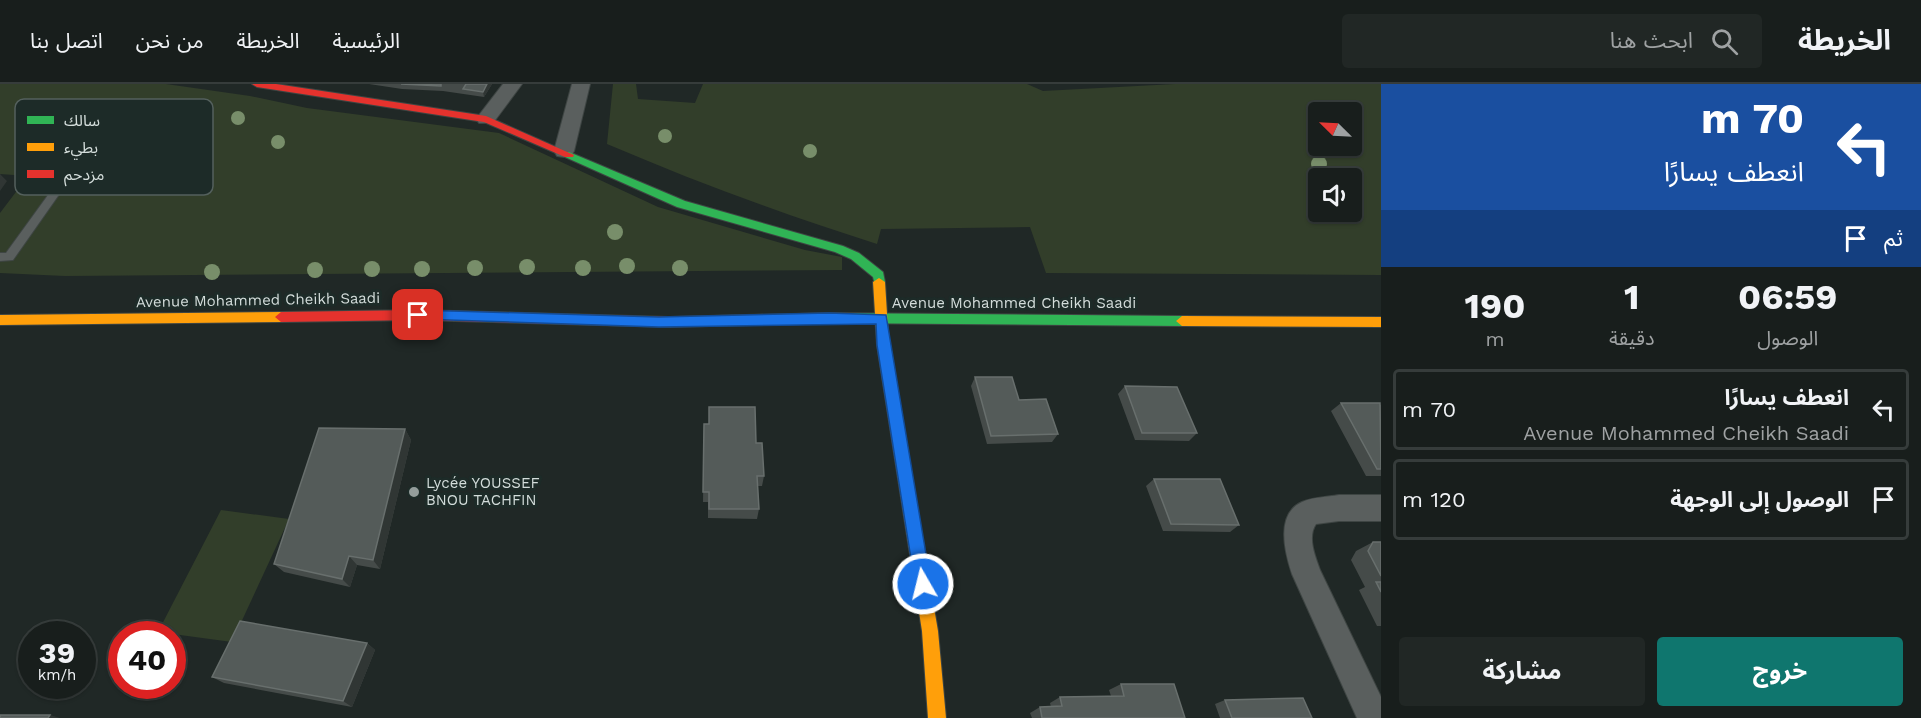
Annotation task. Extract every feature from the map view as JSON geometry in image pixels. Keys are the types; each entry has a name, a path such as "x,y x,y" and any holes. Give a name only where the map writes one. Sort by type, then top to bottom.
{"main road":[{"path":"257,84 486,119 564,151 610,174 681,204 839,249 855,256 879,275 883,345 922,572 937,718"},
{"name":"Avenue Mohammed Cheikh Saadi","path":"0,320 418,315 659,322 829,318 1381,322"}],"street":[{"path":"486,119 513,84"},
{"path":"564,151 581,84"},
{"path":"1374,718 1307,574 1300,552 1298,533 1299,524 1309,512 1339,507 1381,507"}],"lane":[{"path":"0,257 9,257 53,195"}],"green space":[{"path":"0,84 166,84 250,96 307,108 499,133 658,207 805,250 842,257 842,270 65,276 0,273 0,213 15,193 15,195 213,195 213,99 15,99 15,175 0,174"},
{"path":"613,84 636,84 638,99 695,103 703,84 1027,84 1043,91 1175,84 1381,84 1381,275 1046,273 1030,227 881,229 877,244 674,172 607,144"},
{"path":"221,510 289,519 232,642 186,636 186,621 164,621"}],"building":[{"path":"401,84 441,84 441,86"},
{"path":"466,84 487,84 483,92 463,89"},
{"path":"975,377 1012,377 1019,400 1046,399 1058,434 991,436"},
{"path":"1125,386 1177,387 1197,433 1142,433"},
{"path":"1341,403 1380,403 1381,469 1377,469"},
{"path":"709,407 755,407 756,443 762,443 764,476 757,476 759,509 709,509 709,492 703,492 704,424 709,424"},
{"path":"319,428 405,429 373,560 349,556 342,579 274,564"},
{"path":"1154,479 1220,479 1239,525 1171,524"},
{"path":"1373,542 1381,542 1381,576 1368,551"},
{"path":"1376,582 1381,582 1381,592"},
{"path":"240,621 367,643 343,701 212,677"},
{"path":"1121,684 1174,684 1185,718 1042,718 1040,707 1062,706 1060,697 1124,696"},
{"path":"1303,698 1312,718 1232,718 1225,700"},
{"path":"0,715 50,715 48,718 0,718"}],"traffic: fast":[{"path":"569,155 681,204 839,249 855,256 879,275 879,282"},
{"path":"669,322 829,318 1182,321"}],"traffic: slow":[{"path":"879,282 883,345 930,631 937,718"},
{"path":"0,320 281,317"},
{"path":"1182,321 1381,322"}],"traffic: jam":[{"path":"257,84 486,119 569,155"},
{"path":"281,317 418,315 669,322"}],"place":[{"name":"Lycée YOUSSEF BNOU TACHFIN","path":"414,492"}],"route":[{"path":"418,315 659,322 882,319 883,345 923,584"}]}
